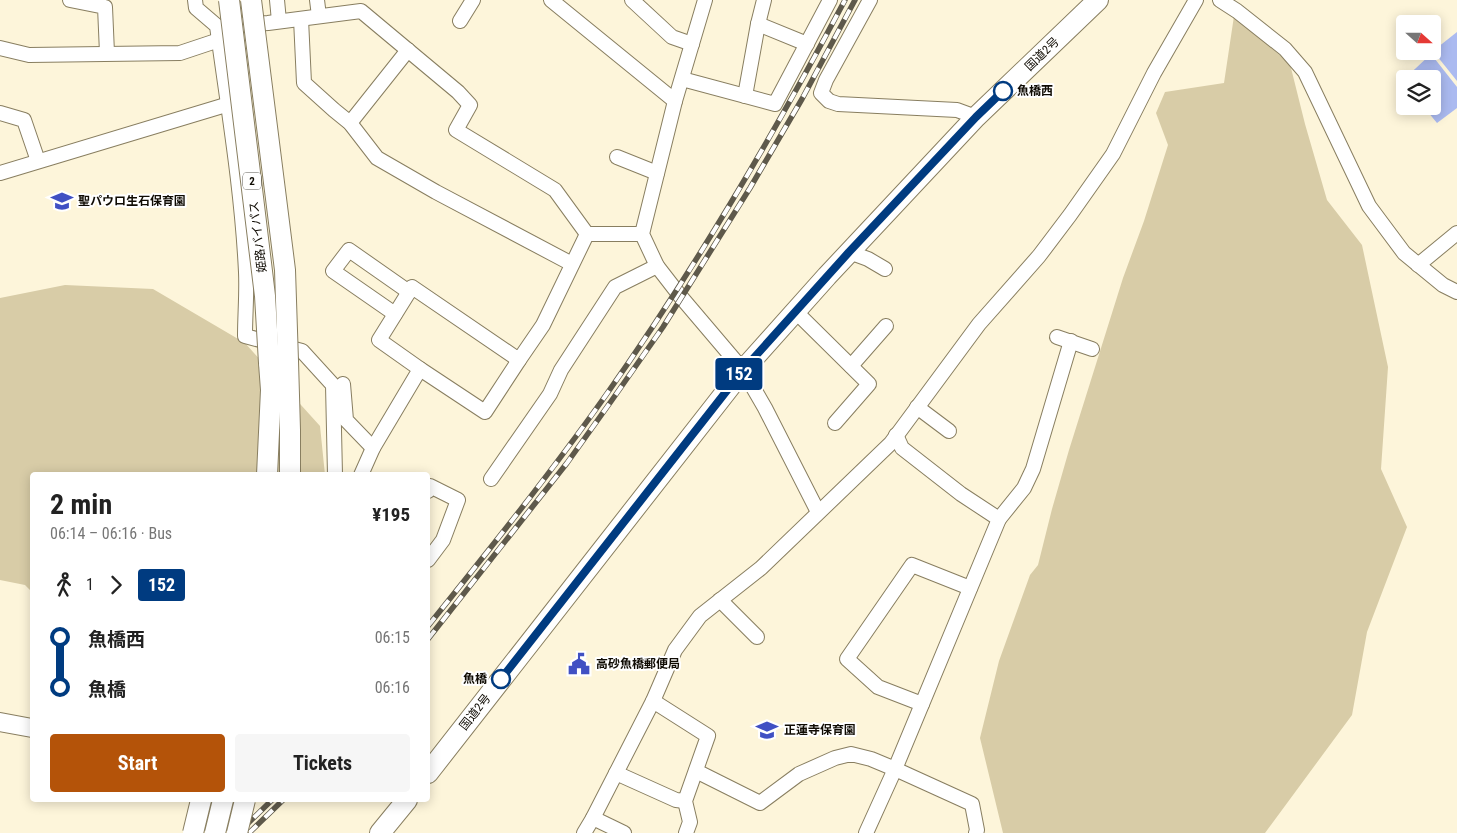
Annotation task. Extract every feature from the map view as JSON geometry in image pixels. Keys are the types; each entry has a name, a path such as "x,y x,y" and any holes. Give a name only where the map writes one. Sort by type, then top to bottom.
{"highway":[{"name":"姫路バイパス","path":"229,0 265,296 279,362 290,430 290,472"},
{"name":"姫路バイパス","path":"251,0 285,270 279,362 271,390 268,472"},
{"name":"国道2号","path":"430,770 743,370 849,252 976,117 1098,0"},
{"path":"260,472 271,390"},
{"path":"193,833 201,802"},
{"path":"215,833 223,802"},
{"path":"239,833 245,802"},
{"path":"380,833 405,802"}],"main road":[{"path":"0,722 30,728"},
{"path":"197,802 239,833"}],"street":[{"path":"70,0 105,7 107,53"},
{"path":"195,0 196,8 217,26 229,104 234,138 246,272 245,336 302,351 333,385 335,472"},
{"path":"277,0 279,22"},
{"path":"317,0 319,16"},
{"path":"460,20 473,0"},
{"path":"551,0 675,102"},
{"path":"632,0 672,37 692,44"},
{"path":"705,0 675,102 642,234 657,266 681,298 743,370 765,408 818,512"},
{"path":"745,96 764,0"},
{"path":"682,79 775,104 830,0"},
{"path":"870,0 826,80 821,93 829,101 838,104 957,110 976,117"},
{"path":"584,833 653,701 675,650 700,616 761,568 885,448 896,435 979,324 1039,256 1070,215 1112,154 1154,73 1196,0"},
{"path":"1220,0 1285,49 1306,72 1369,206 1404,253 1443,285 1457,292"},
{"path":"217,26 279,22 361,11 458,92 470,105 456,130 556,190 587,234"},
{"path":"301,19 304,83 350,123 378,158 436,192 572,264"},
{"path":"758,24 807,44"},
{"path":"0,48 29,55 180,53 219,40"},
{"path":"350,123 408,50"},
{"path":"0,173 229,104"},
{"path":"0,113 24,120 38,162"},
{"path":"617,158 657,173"},
{"path":"1418,265 1457,233"},
{"path":"587,234 642,234"},
{"path":"518,360 412,287 379,340 485,412 543,325 587,234"},
{"path":"395,314 333,270 349,250 409,292"},
{"path":"849,252 868,259 885,269"},
{"path":"497,477 550,394 561,370 615,287 657,266"},
{"path":"796,311 869,384 835,423"},
{"path":"851,366 886,326"},
{"path":"1057,337 1092,349"},
{"path":"866,833 895,769 998,519 1024,488 1033,469 1071,342"},
{"path":"362,472 373,448 420,369"},
{"path":"343,384 346,420 373,448"},
{"path":"917,407 949,431"},
{"path":"896,435 902,448 961,494 998,519"},
{"path":"430,486 458,500 443,540 430,557"},
{"path":"922,704 878,687 847,658 912,565 970,588"},
{"path":"720,600 757,637"},
{"path":"653,701 708,736 685,801 690,822 686,833"},
{"path":"696,772 760,803 800,774 835,758 851,754 871,759 972,804 976,833"},
{"path":"616,773 676,800 685,801"},
{"path":"593,818 624,833"}],"shaded area":[{"path":"1234,16 1290,64 1327,200 1362,245 1388,367 1381,469 1407,527 1367,632 1352,715 1265,833 1003,833 980,738 999,661 1030,575 1038,565 1069,450 1123,278 1144,221 1168,145 1156,113 1165,92 1224,83"},
{"path":"65,285 153,289 245,343 320,426 325,472 30,472 30,590 25,585 0,580 0,298"}],"water":[{"path":"1457,32 1457,81 1440,60 1441,45"},
{"path":"1425,60 1436,60 1457,87 1457,108 1437,123 1430,115 1441,115 1441,70 1414,70"}],"railway":[{"path":"430,623 563,454 606,395 671,299 761,152 845,0"},
{"path":"430,636 567,463 663,327 750,188 802,99 855,0"},
{"path":"238,833 270,802"},
{"path":"249,833 281,802"}],"bus line":[{"name":"152","path":"501,679 743,370 849,252 976,117 1003,91"}],"place":[{"name":"魚橋西","path":"1003,91"},
{"name":"聖パウロ生石保育園","path":"62,201"},
{"name":"高砂魚橋郵便局","path":"579,664"},
{"name":"魚橋","path":"501,679"},
{"name":"正蓮寺保育園","path":"767,730"}]}
